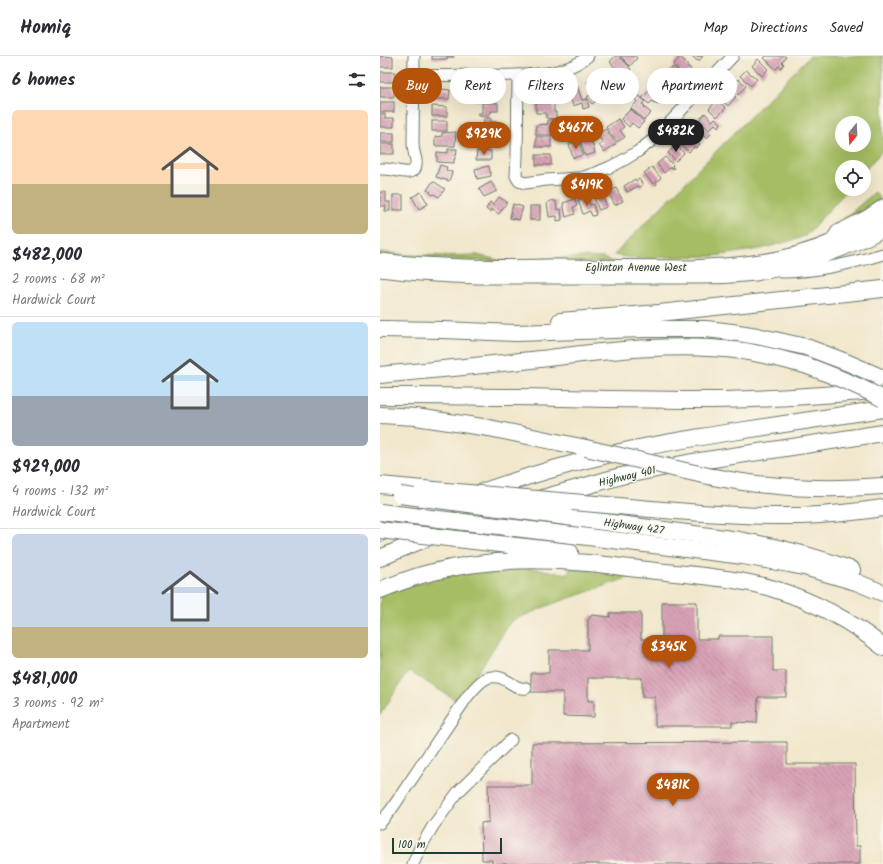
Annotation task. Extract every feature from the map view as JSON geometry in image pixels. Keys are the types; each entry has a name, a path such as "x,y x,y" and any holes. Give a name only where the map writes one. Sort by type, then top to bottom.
{"highway":[{"path":"443,330 659,313 883,289"},
{"path":"380,329 516,333 645,329 726,331 757,336 826,354 883,378"},
{"path":"380,375 462,368 640,348 708,348 743,351 776,357 805,365 852,384 883,399"},
{"path":"380,396 502,396 713,400 780,398 883,391"},
{"path":"380,531 492,488 546,471 602,456 677,441 883,409"},
{"path":"380,415 416,417 490,428 714,477 767,485 843,488 883,486"},
{"name":"Highway 401","path":"380,558 429,537 532,500 614,478 687,463 883,433"},
{"path":"380,485 729,514 777,516 830,514 883,508"},
{"name":"Highway 427","path":"380,493 764,544 813,556 871,577 883,583"},
{"path":"380,512 743,556 808,568 856,582 883,593"},
{"path":"380,531 508,545 748,575 769,580 812,595 834,605 883,637"},
{"path":"380,590 430,572 482,564 529,560 588,563 726,579 773,589 832,613 883,647"}],"main road":[{"name":"Eglinton Avenue West","path":"380,260 440,266 723,266 756,262 795,254 830,242 867,226 883,216"},
{"name":"Eglinton Avenue West","path":"380,270 435,276 478,277 728,276 766,272 819,258 873,236 883,230"}],"street":[{"path":"414,56 414,68"},
{"path":"566,68 588,56"},
{"path":"518,104 516,176 519,181 525,183 580,178 596,173 627,158 654,139 733,56"},
{"path":"442,75 514,75"},
{"path":"380,169 407,173 412,172 416,167 416,160 413,150 414,104"},
{"path":"830,242 837,231 865,217 883,205"},
{"path":"766,272 816,270 883,254"},
{"path":"380,823 391,810 467,697 479,683 489,677 497,676 520,688 526,688"},
{"path":"414,864 419,850 433,826 458,792 511,740"}],"green space":[{"path":"810,56 883,56 883,150 871,163 871,160 835,160 835,196 842,196 806,235 797,239 760,249 714,256 640,259 614,255"},
{"path":"875,192 881,200 833,227 845,218"},
{"path":"380,252 407,255 477,255 502,261 520,262 535,259 586,257 604,258 613,262 536,263 380,257"},
{"path":"518,566 568,574 570,568 630,577 552,604 511,621 459,702 410,672 407,673 380,715 380,593 470,571"}],"building":[{"path":"380,56 393,57 393,67 380,67"},
{"path":"432,56 454,57 447,57 447,59 432,59"},
{"path":"615,56 618,56 630,68 615,68 610,62"},
{"path":"620,56 635,56 637,58 630,66"},
{"path":"692,56 703,56 699,61 697,61"},
{"path":"766,56 786,57 782,62 784,64 781,68 779,66 776,69 764,58"},
{"path":"680,57 687,63 687,66 690,68 676,68 673,65"},
{"path":"758,59 768,69 762,76 752,66"},
{"path":"746,70 757,79 751,86 740,76"},
{"path":"380,72 392,72 392,82 380,82"},
{"path":"738,79 746,86 738,95 737,94"},
{"path":"380,87 392,87 392,97 380,97"},
{"path":"442,89 450,90 449,99 442,99"},
{"path":"578,89 582,100 586,99 586,104 588,104 589,107 583,109 582,103 573,106 572,104 578,104"},
{"path":"647,93 647,102 642,98"},
{"path":"639,96 645,101 642,104 645,106 644,107 651,113 644,120 631,108 635,104 639,104"},
{"path":"380,102 392,102 392,104 394,104 394,112 380,112"},
{"path":"482,104 498,104 498,111 491,111 489,116 478,116 478,113 482,113"},
{"path":"536,104 554,104 556,119 546,118 546,113 536,113"},
{"path":"713,104 722,104 726,108 717,117 709,109"},
{"path":"432,106 447,107 447,116 432,116"},
{"path":"631,109 644,122 638,128 632,123 629,127 621,119"},
{"path":"705,113 712,121 715,118 721,123 718,127 715,124 709,130 699,120"},
{"path":"380,114 385,114 385,118 394,118 394,127 380,127"},
{"path":"484,118 491,118 491,122 498,122 498,131 483,131"},
{"path":"618,119 624,127 620,130 625,137 617,142 606,127"},
{"path":"548,120 557,120 557,126 554,126 554,135 536,135 536,125 548,124"},
{"path":"432,121 447,121 447,131 432,131"},
{"path":"695,124 702,132 705,129 711,134 707,138 704,135 699,141 688,131"},
{"path":"606,129 616,144 604,152 599,145 603,143 597,134"},
{"path":"456,132 455,146 435,146 435,137 442,136 442,133"},
{"path":"380,133 394,133 394,142 380,142"},
{"path":"480,133 489,133 489,137 498,137 499,145 483,146 483,138 480,138"},
{"path":"590,136 595,153 585,156 580,139"},
{"path":"684,136 691,142 694,139 700,144 689,152 678,142"},
{"path":"536,137 551,137 551,147 536,147"},
{"path":"579,141 583,155 573,158 569,144"},
{"path":"380,144 394,144 394,154 380,154"},
{"path":"676,145 684,153 676,161 668,153"},
{"path":"448,149 457,149 454,163 437,162 437,152 448,153"},
{"path":"477,151 491,151 491,160 476,160"},
{"path":"536,155 551,155 551,165 536,165"},
{"path":"665,157 674,168 673,169 671,167 664,173 657,164"},
{"path":"440,165 447,167 446,170 452,172 449,181 436,177"},
{"path":"489,166 491,176 477,179 475,169"},
{"path":"652,167 661,178 656,182 656,185 654,183 653,184 644,173"},
{"path":"635,179 636,181 639,179 643,185 627,192 624,186"},
{"path":"433,181 445,189 439,197 434,194 433,195 427,190"},
{"path":"491,182 497,191 484,197 479,189"},
{"path":"616,188 623,201 615,205 608,193"},
{"path":"380,192 386,192 386,202 390,202 390,211 385,211 386,206 380,206"},
{"path":"421,192 428,204 419,209 412,197"},
{"path":"602,193 607,207 599,210 593,196"},
{"path":"393,195 403,195 403,210 393,210"},
{"path":"499,197 507,202 499,214 491,209 490,212 486,209 490,202 493,205"},
{"path":"587,197 590,205 593,204 596,215 592,216 590,211 583,214 578,200"},
{"path":"575,199 577,206 573,207 575,214 566,217 563,203"},
{"path":"553,200 556,201 557,210 561,209 562,220 557,221 557,216 549,217 547,203"},
{"path":"513,204 523,207 519,220 510,218"},
{"path":"530,206 540,206 540,220 530,220"},
{"path":"662,602 697,602 697,639 718,639 718,636 773,636 773,671 786,671 786,697 758,697 757,723 732,722 732,726 655,726 655,697 642,697 642,678 588,678 588,701 594,701 594,717 563,716 563,692 531,692 531,673 549,673 549,650 588,650 588,620 592,615 610,617 610,613 641,613 641,639 662,639"},
{"path":"787,742 787,764 855,764 856,846 860,846 860,864 492,864 492,860 482,860 481,823 489,822 488,785 532,785 532,743"}]}
